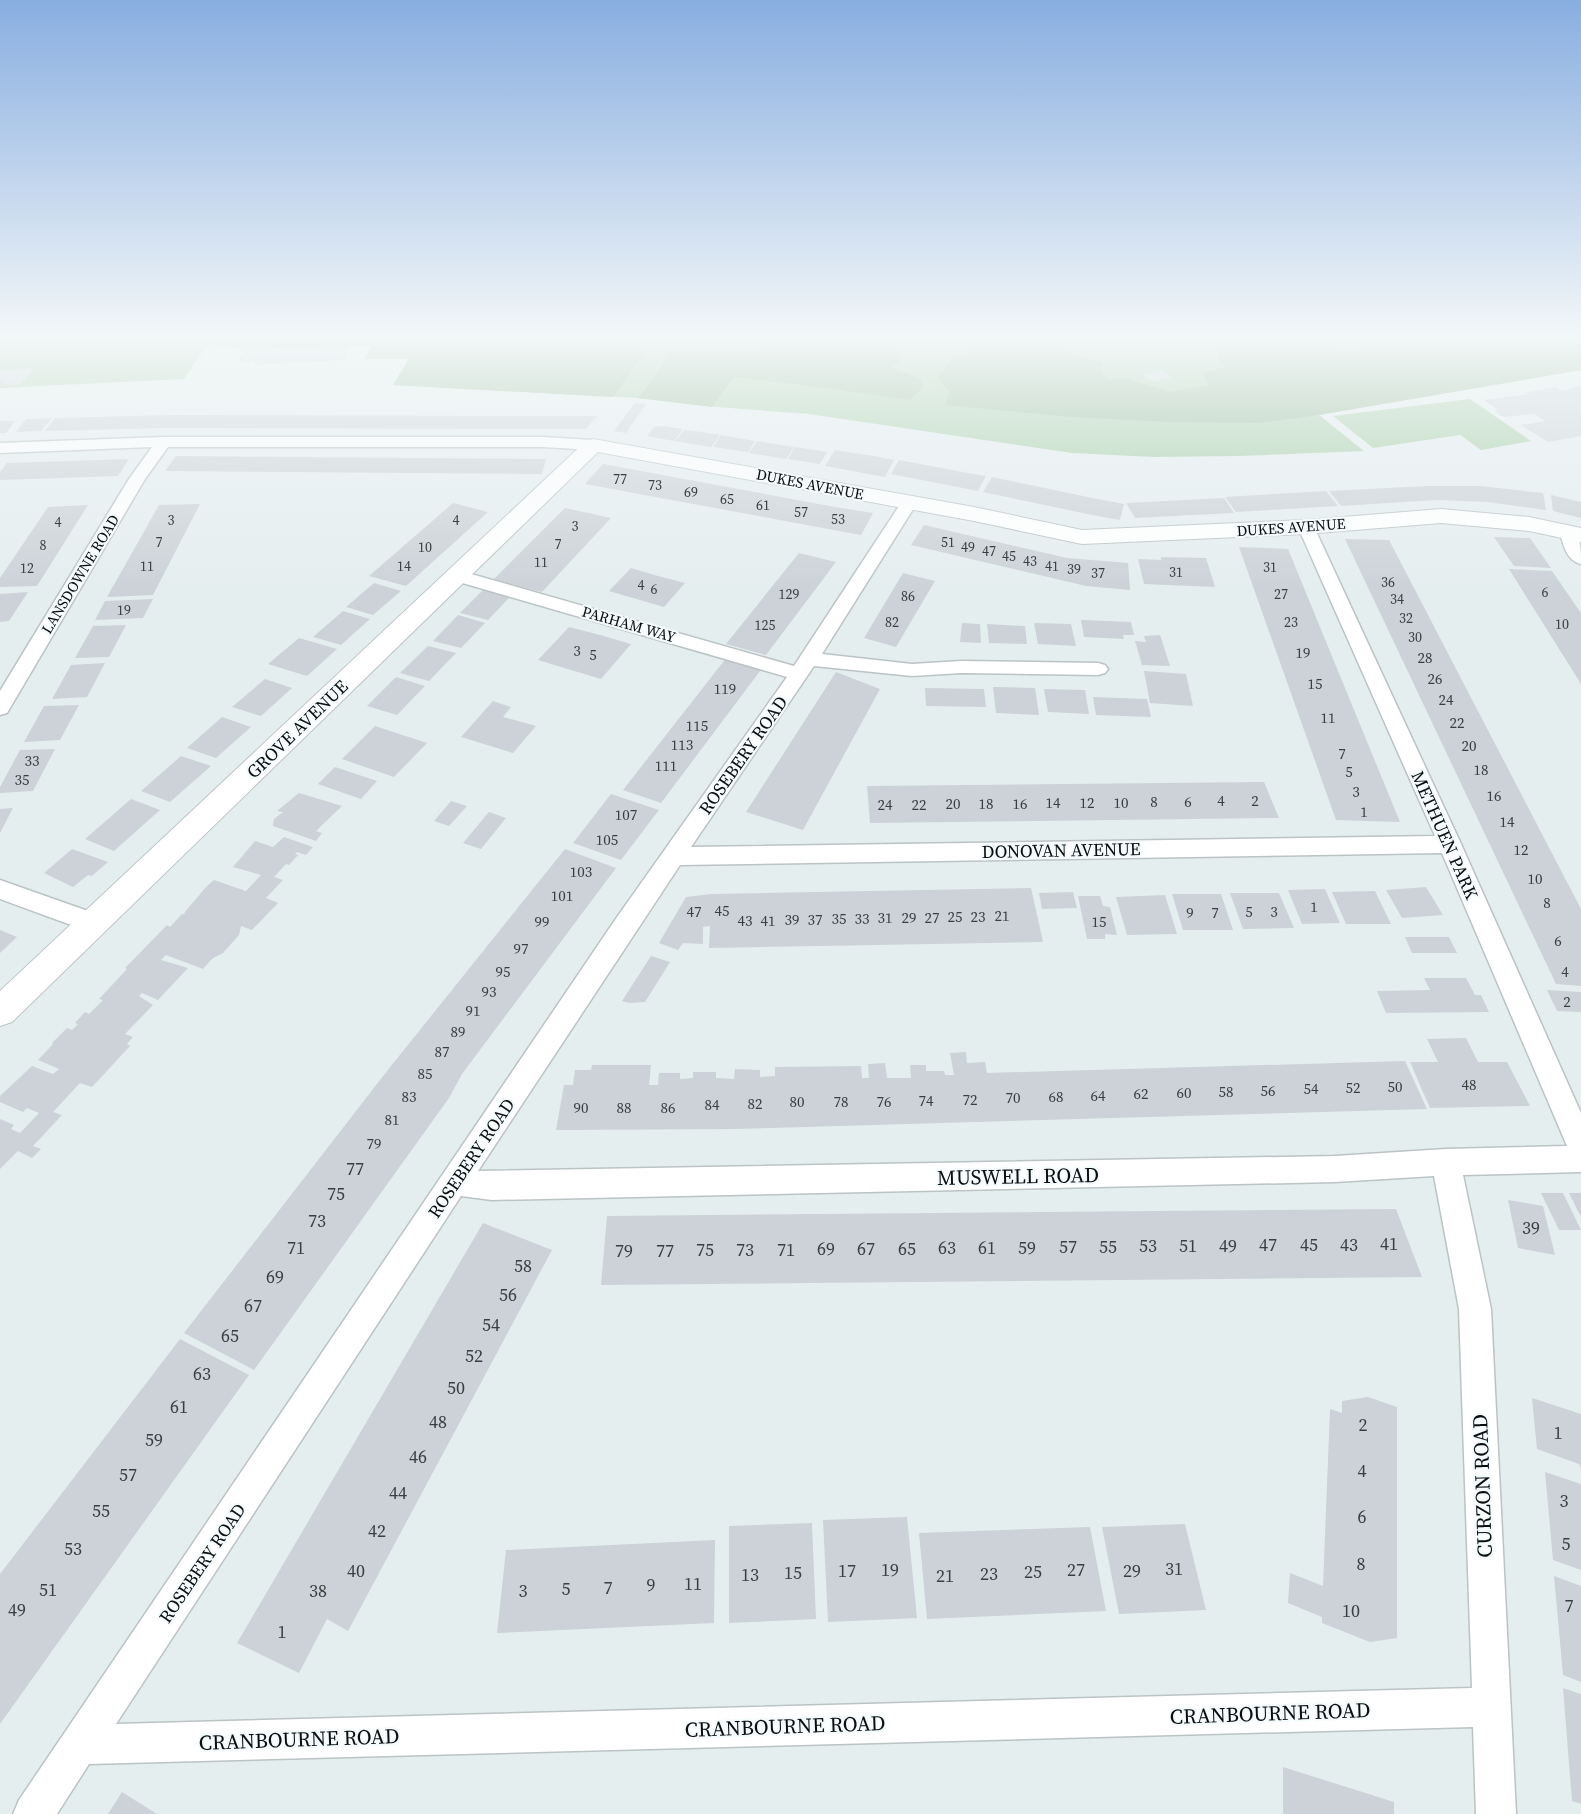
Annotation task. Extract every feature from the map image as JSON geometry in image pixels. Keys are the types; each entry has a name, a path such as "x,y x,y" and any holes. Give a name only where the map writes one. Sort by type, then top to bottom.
{"street":[{"name":"DUKES AVENUE","path":"0,448 163,442 543,442 592,445 1082,537 1306,527 1441,516 1529,524 1575,533"},
{"name":"LANSDOWNE ROAD","path":"0,708 137,479 163,442"},
{"name":"GROVE AVENUE","path":"0,1012 458,576 592,445"},
{"name":"ROSEBERY ROAD","path":"33,1814 673,856 804,667 909,503"},
{"name":"METHUEN PARK","path":"1306,527 1450,844 1581,1145"},
{"path":"1575,533 1572,547 1581,559"},
{"name":"PARHAM WAY","path":"458,576 804,667 912,670 961,667 1098,669"},
{"name":"DONOVAN AVENUE","path":"673,856 1450,844"},
{"path":"0,889 93,923"},
{"name":"MUSWELL ROAD","path":"454,1182 492,1186 834,1180 1335,1169 1446,1162 1581,1159"},
{"name":"CURZON ROAD","path":"1446,1162 1475,1309 1496,1814"},
{"name":"CRANBOURNE ROAD","path":"79,1745 1490,1707"}],"green space":[{"path":"854,421 1326,421 1364,451 1154,457 1072,453"},
{"path":"1142,421 1276,421 1258,423"},
{"path":"1339,421 1501,421 1531,441 1481,450 1460,435 1373,448"}],"building":[{"path":"0,421 15,421 6,433 0,433"},
{"path":"25,421 50,421 41,431 16,432"},
{"path":"53,421 593,421 586,429 165,428 45,431"},
{"path":"622,421 635,421 626,433 614,431"},
{"path":"1545,421 1581,421 1581,436 1548,442 1521,425"},
{"path":"654,427 683,429 674,441 647,436"},
{"path":"684,430 720,435 711,447 675,441"},
{"path":"721,435 755,441 748,452 713,447"},
{"path":"757,441 794,447 786,459 749,453"},
{"path":"795,447 827,452 820,464 788,459"},
{"path":"835,450 894,460 885,477 825,466"},
{"path":"176,456 546,459 542,474 165,471"},
{"path":"129,459 118,476 0,480 0,472 7,463"},
{"path":"899,460 986,476 978,491 891,474"},
{"path":"603,464 873,513 861,535 585,484"},
{"path":"992,477 1124,504 1120,520 983,492"},
{"path":"1480,486 1543,493 1546,510 1487,502 1436,500 1341,506 1329,491"},
{"path":"1326,491 1338,506 1236,512 1225,497"},
{"path":"1551,495 1581,502 1581,518 1553,511"},
{"path":"1224,498 1234,513 1135,518 1126,503"},
{"path":"453,503 488,512 406,586 369,576"},
{"path":"200,504 153,595 107,597 159,505"},
{"path":"88,505 37,586 0,587 0,578 48,507"},
{"path":"565,508 611,518 542,592 493,580"},
{"path":"924,525 1067,558 1128,563 1130,590 1086,586 911,545"},
{"path":"1494,537 1530,538 1551,568 1514,566"},
{"path":"1345,539 1389,540 1581,909 1581,986 1556,984"},
{"path":"1239,547 1288,549 1400,822 1336,820"},
{"path":"799,553 836,562 766,655 726,644"},
{"path":"1161,557 1206,558 1215,587 1144,584 1138,559 1161,560"},
{"path":"631,568 685,583 664,607 609,591"},
{"path":"1509,569 1552,571 1581,613 1581,684"},
{"path":"903,573 935,581 896,647 864,638"},
{"path":"374,583 401,591 373,615 346,607"},
{"path":"485,588 512,595 488,620 460,613"},
{"path":"28,592 9,621 0,622 0,594"},
{"path":"153,599 143,618 95,620 105,601"},
{"path":"343,611 370,619 341,645 313,637"},
{"path":"458,615 485,623 461,648 433,641"},
{"path":"1081,620 1131,622 1134,635 1123,635 1124,639 1084,637"},
{"path":"962,623 980,624 981,643 960,642"},
{"path":"1034,623 1071,624 1076,646 1038,644"},
{"path":"987,624 1025,626 1027,644 989,643"},
{"path":"126,625 109,657 75,658 93,626"},
{"path":"569,627 631,644 601,679 538,660"},
{"path":"1160,635 1170,666 1142,665 1135,641 1146,642 1144,636"},
{"path":"299,638 337,649 307,676 268,664"},
{"path":"428,646 456,653 429,681 400,673"},
{"path":"727,657 763,667 661,803 623,790"},
{"path":"105,663 87,697 52,699 71,665"},
{"path":"1144,671 1186,674 1193,706 1150,703"},
{"path":"836,672 880,689 803,830 746,812"},
{"path":"396,677 425,686 397,715 367,706"},
{"path":"265,679 292,688 261,716 232,707"},
{"path":"993,687 1035,688 1039,715 996,713"},
{"path":"925,688 984,689 986,707 926,706"},
{"path":"1044,689 1085,690 1089,714 1048,712"},
{"path":"1093,697 1147,699 1151,717 1096,715"},
{"path":"493,701 511,707 503,717 536,726 513,753 461,737"},
{"path":"79,705 60,740 24,742 44,706"},
{"path":"222,717 251,727 216,758 187,748"},
{"path":"375,726 427,743 394,777 342,759"},
{"path":"55,749 33,791 0,793 0,787 20,750"},
{"path":"181,756 211,766 170,802 141,791"},
{"path":"335,767 377,781 361,799 318,784"},
{"path":"1264,782 1279,818 870,823 867,786"},
{"path":"299,793 342,806 316,831 322,833 316,841 273,826 274,819 283,812 277,811"},
{"path":"611,794 659,810 621,860 573,843"},
{"path":"131,799 160,810 114,851 85,839"},
{"path":"451,801 467,806 449,826 434,821"},
{"path":"13,808 0,833 0,809"},
{"path":"489,812 506,818 481,849 463,843"},
{"path":"284,837 313,847 306,855 297,852 295,854 298,855 289,865 286,864 274,877 283,880 266,898 278,903 252,930 241,926 239,935 223,953 213,958 203,969 166,955 161,960 188,968 158,1000 142,993 139,996 153,1005 125,1034 133,1037 127,1044 130,1046 92,1087 80,1083 53,1112 62,1115 33,1146 41,1149 32,1158 18,1151 0,1169 0,1119 14,1125 11,1129 20,1133 39,1113 27,1108 23,1112 0,1102 0,1096 32,1066 53,1074 59,1069 38,1060 52,1043 67,1028 72,1030 85,1012 89,1014 103,1000 99,999 127,969 125,968 167,925 170,927 182,914 186,914 184,913 214,880 246,891 261,875 233,867 255,841 273,847"},
{"path":"72,849 108,862 92,876 88,875 73,887 44,873"},
{"path":"565,849 616,868 462,1074 449,1098 254,1370 184,1333 387,1071"},
{"path":"1426,887 1443,915 1402,918 1386,890"},
{"path":"1031,888 1043,942 709,948 710,926 703,927 703,944 683,943 678,950 659,943 686,897 711,894"},
{"path":"1325,889 1340,923 1302,924 1288,890"},
{"path":"1375,891 1391,924 1346,924 1332,892"},
{"path":"1073,892 1077,908 1042,909 1039,893"},
{"path":"1230,893 1279,893 1294,928 1243,929"},
{"path":"1172,894 1221,894 1233,930 1183,930"},
{"path":"1165,895 1177,934 1127,935 1116,897"},
{"path":"1078,896 1100,896 1103,906 1110,907 1117,935 1105,934 1105,939 1087,939"},
{"path":"0,930 17,937 0,953"},
{"path":"1405,937 1449,937 1457,953 1412,953"},
{"path":"651,956 670,962 645,1002 622,1001"},
{"path":"1424,978 1466,978 1475,995 1481,995 1489,1012 1386,1013 1377,991 1430,990"},
{"path":"1547,990 1581,992 1581,1012 1557,1011"},
{"path":"1466,1038 1478,1062 1507,1062 1530,1106 1430,1108 1410,1062 1438,1062 1427,1039"},
{"path":"966,1052 967,1063 985,1062 987,1073 1405,1061 1427,1109 734,1129 556,1130 564,1085 573,1085 575,1070 591,1070 592,1065 651,1065 649,1085 658,1085 659,1073 680,1073 680,1079 693,1078 693,1072 716,1072 716,1078 734,1079 735,1069 760,1070 760,1077 775,1076 775,1067 861,1066 862,1078 869,1078 868,1064 885,1063 887,1078 911,1078 910,1065 926,1065 926,1071 944,1071 945,1075 954,1075 950,1053"},
{"path":"1541,1193 1563,1193 1581,1230 1559,1230"},
{"path":"1569,1193 1581,1193 1581,1217"},
{"path":"1508,1200 1543,1206 1555,1255 1518,1248"},
{"path":"1396,1209 1422,1277 601,1285 607,1216"},
{"path":"483,1223 552,1250 348,1631 327,1619 299,1673 237,1643"},
{"path":"180,1339 249,1375 0,1724 0,1574"},
{"path":"1368,1397 1397,1407 1397,1638 1370,1642 1322,1623 1322,1617 1288,1603 1290,1573 1323,1586 1330,1409 1342,1413 1342,1401"},
{"path":"1532,1398 1581,1414 1581,1469 1579,1464 1537,1449"},
{"path":"1545,1472 1581,1484 1581,1570 1553,1560"},
{"path":"907,1517 917,1618 828,1622 823,1520"},
{"path":"812,1523 816,1619 729,1623 729,1526"},
{"path":"1185,1524 1206,1610 1119,1614 1102,1527"},
{"path":"1090,1527 1106,1611 927,1619 919,1533"},
{"path":"715,1540 714,1623 497,1633 506,1550"},
{"path":"1554,1576 1581,1586 1581,1682 1563,1675"},
{"path":"1563,1688 1581,1694 1581,1804 1572,1801"},
{"path":"1283,1767 1394,1802 1394,1814 1283,1814"},
{"path":"122,1792 157,1814 108,1814"}]}
